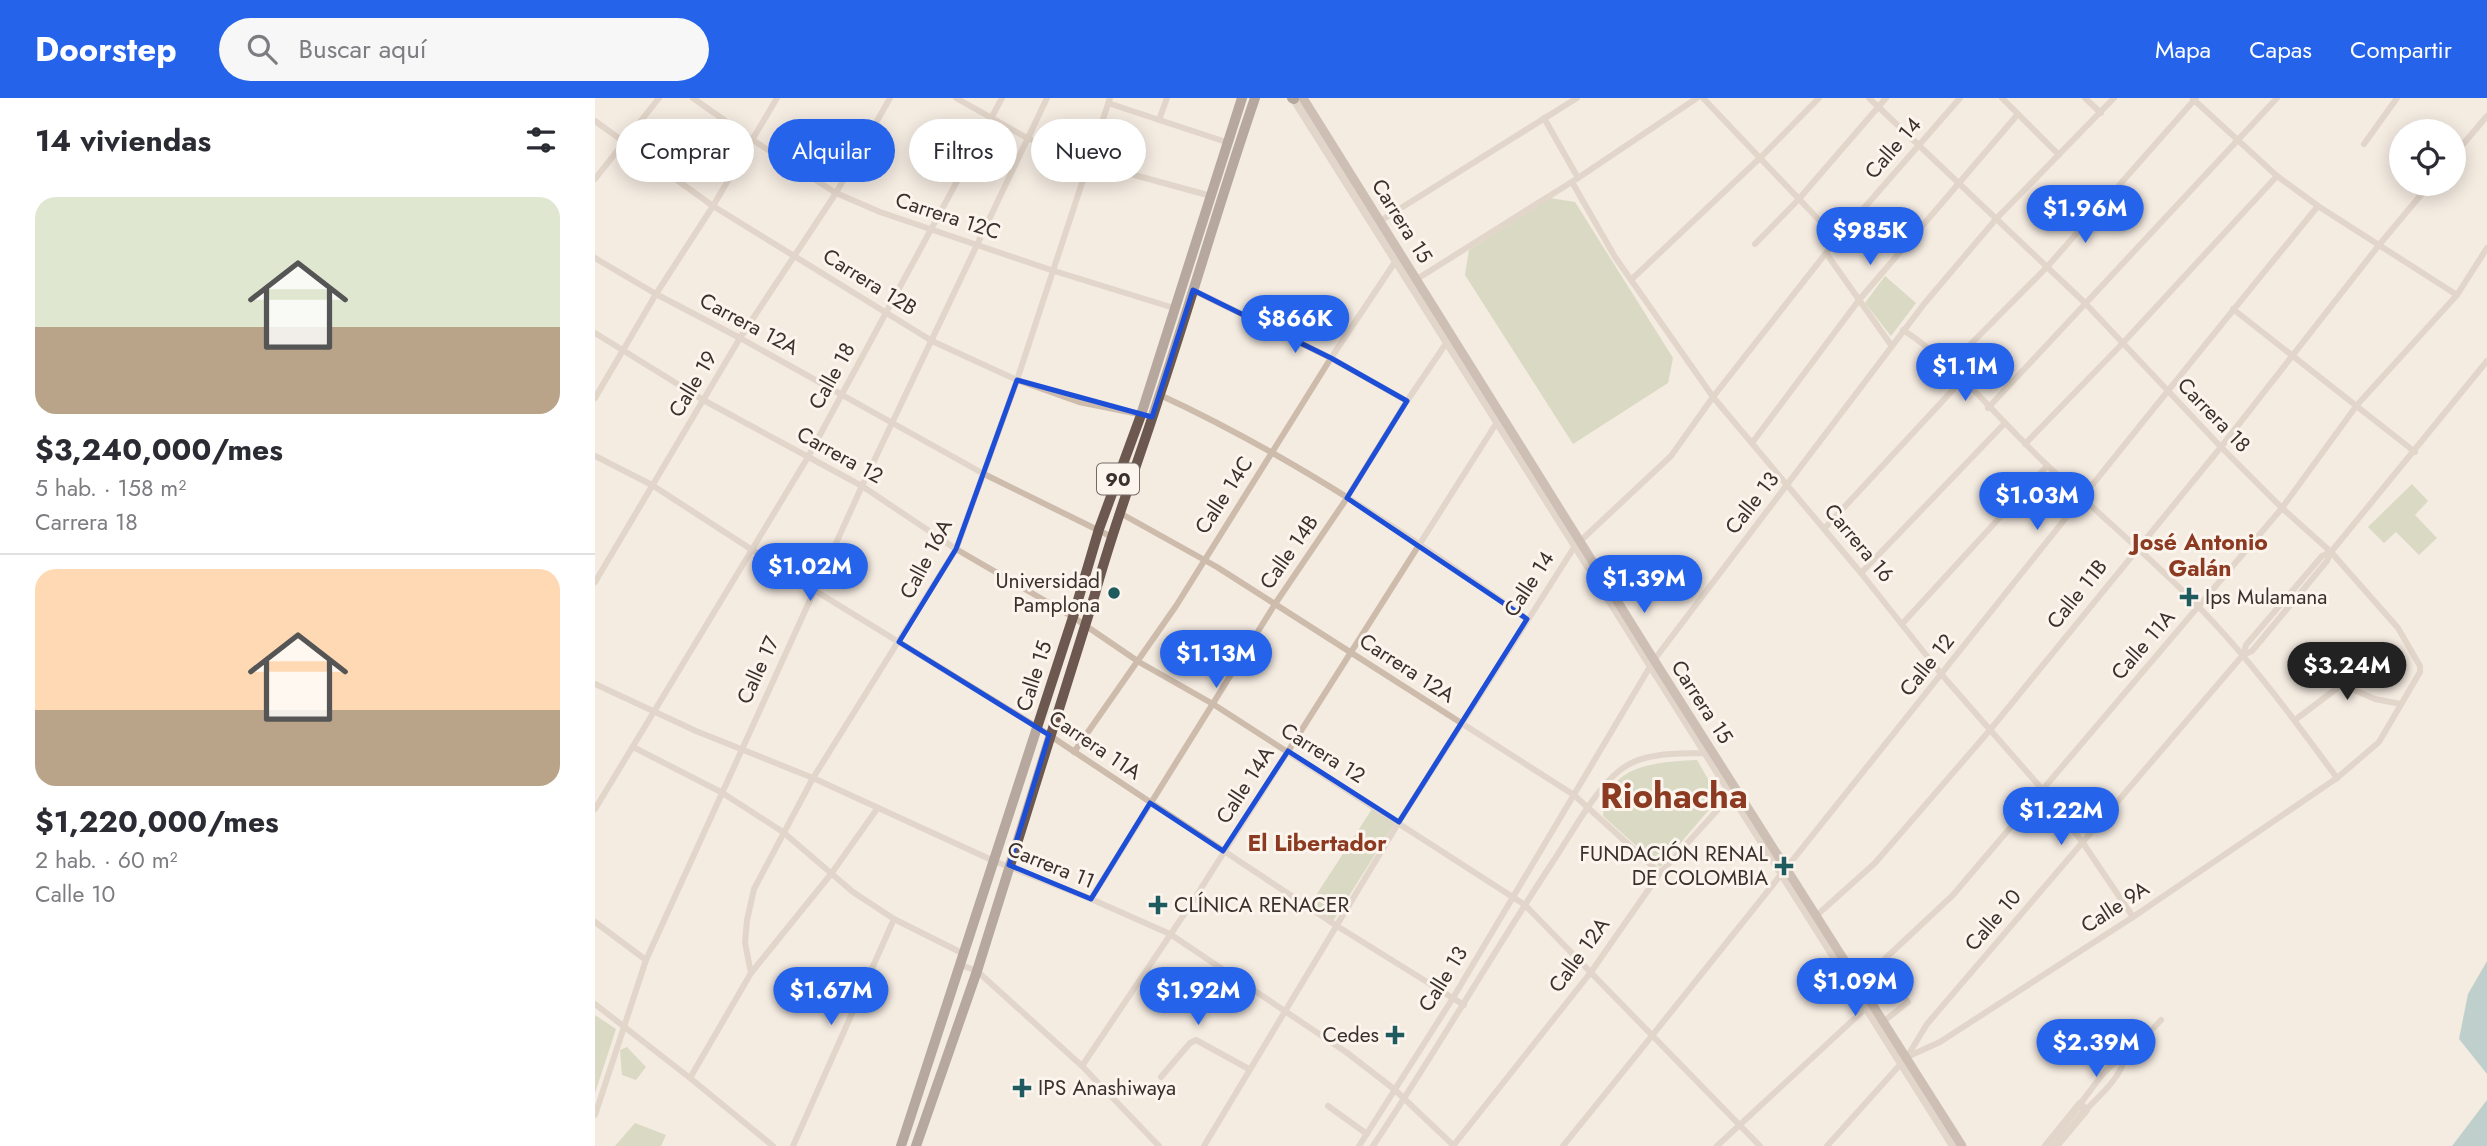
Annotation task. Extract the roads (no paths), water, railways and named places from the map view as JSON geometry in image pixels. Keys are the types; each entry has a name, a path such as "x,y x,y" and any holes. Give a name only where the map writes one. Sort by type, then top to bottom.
{"highway":[{"name":"Calle 15","path":"916,1146 977,971 1085,625 1110,536 1120,513 1174,308 1229,143 1252,99"},
{"name":"Calle 15","path":"901,1146 1073,617 1099,529 1147,416 1160,395 1252,99"}],"main road":[{"name":"Carrera 15","path":"1296,98 1398,258 1417,279 1652,663 1783,871 1816,916 1859,984 1868,1006 1883,1022 1957,1145"}],"street":[{"path":"642,119 659,98"},
{"name":"Carrera 12C","path":"693,98 723,119"},
{"path":"754,134 777,98"},
{"name":"Calle 19","path":"595,582 740,338 836,193 890,98"},
{"path":"956,98 1031,140"},
{"name":"Calle 18","path":"595,809 808,457 1002,98"},
{"name":"Calle 17","path":"595,1115 646,960 862,486 1047,98"},
{"path":"1159,120 1167,98"},
{"path":"1377,223 1544,118 1565,101 1577,98"},
{"path":"1417,279 1575,180 1697,98"},
{"path":"1703,98 1762,157 1798,200 1837,239"},
{"path":"1631,280 1762,157 1819,98"},
{"name":"Carrera 18","path":"1869,98 2085,303 2165,390 2282,509 2331,552 2398,628 2415,654 2420,672 2375,747 2337,778"},
{"path":"1755,244 1798,200 1886,98"},
{"name":"Calle 14","path":"1204,1146 1399,822 1578,543 1661,467 1837,239 1960,98"},
{"path":"2001,98 2059,155"},
{"path":"2085,98 2101,113"},
{"name":"Calle 13","path":"1359,1146 1453,998 1652,663 1903,330 1996,219 2114,98"},
{"path":"1988,408 2277,98"},
{"path":"2364,144 2397,98"},
{"path":"1948,367 2047,267 2194,99 2277,176 2318,206 2457,295"},
{"path":"1109,101 1229,143"},
{"name":"Calle 16A","path":"1103,119 1109,101"},
{"path":"1752,443 1859,300 2018,114"},
{"path":"2466,141 2487,116"},
{"name":"Carrera 16","path":"1544,118 1631,280 1713,397 1861,573 1942,675 2042,789 2083,843 2133,917"},
{"name":"Carrera 12B","path":"595,121 616,136"},
{"name":"Carrera 12C","path":"754,141 836,193 880,212 1174,308"},
{"path":"595,179 616,152"},
{"path":"2025,444 2122,344 2277,176"},
{"path":"1146,178 1211,196"},
{"name":"Carrera 12B","path":"680,182 713,206 932,341 1017,380 1079,401 1147,416"},
{"path":"595,398 727,182"},
{"name":"Calle 16A","path":"751,973 745,943 754,889 813,778 956,549 1017,380 1080,182"},
{"name":"Calle 11B","path":"1816,916 1875,863 1990,730 2221,447 2420,196"},
{"name":"Calle 12","path":"1563,1146 1942,675 2165,390 2318,206"},
{"name":"Calle 11A","path":"1859,984 1953,895 2282,509 2357,405 2457,295 2487,248"},
{"path":"1826,253 1891,345"},
{"name":"Carrera 12A","path":"595,258 984,474 1110,536"},
{"name":"Carrera 15","path":"1398,258 1451,338"},
{"name":"Calle 14C","path":"1074,752 1139,662 1331,358 1398,258"},
{"path":"1193,290 1331,358 1407,401"},
{"path":"2233,309 2290,357 2357,405 2415,452"},
{"path":"1903,330 1916,338 1962,380 2047,466 2199,606 2243,655 2337,778"},
{"name":"Carrera 12","path":"595,333 705,401 862,486 956,549 1073,617 1139,662 1288,751 1525,905 1760,1146"},
{"name":"Calle 14B","path":"1091,899 1275,604 1451,338"},
{"name":"Calle 10","path":"1827,1146 1904,1060 1927,1024 2243,655 2252,651 2293,596 2327,561 2331,552 2487,361"},
{"path":"1824,529 1962,380"},
{"path":"1160,395 1215,420 1272,452 1421,543 1527,619"},
{"name":"Calle 14A","path":"1082,1066 1170,934 1500,418"},
{"path":"1861,573 2004,424"},
{"name":"Carrera 11A","path":"595,456 652,485 814,590 1037,727 1337,926 1464,1005"},
{"path":"1902,624 2047,466"},
{"name":"Carrera 12A","path":"1120,513 1204,559 1574,795 1660,873"},
{"name":"Carrera 15","path":"1652,663 1704,753 1734,792"},
{"name":"Carrera 11","path":"595,684 994,860 1170,934 1346,1052 1394,1089 1454,1146"},
{"path":"2295,720 2340,686 2401,705"},
{"path":"633,747 721,792 783,832 853,892 963,959 1082,1066 1159,1146"},
{"name":"Calle 13","path":"1373,1146 1588,808 1617,773 1639,760 1704,753"},
{"name":"Calle 9A","path":"1904,1060 1940,1042 2133,917 2337,778"},
{"name":"Calle 12A","path":"1454,1146 1591,972 1660,873 1734,792"},
{"path":"690,1078 751,973 831,874 877,809"},
{"path":"1783,871 1904,1060"},
{"path":"793,1146 894,919"},
{"path":"595,922 646,960"},
{"path":"1883,1022 1908,1002 1899,990"},
{"path":"595,1004 773,1146"},
{"path":"1717,1146 1868,1006"},
{"path":"2046,1146 2083,1107 2112,1082 2125,1059 2161,1020"},
{"path":"1927,1024 1927,1039 1940,1042"},
{"path":"1161,1077 1190,1043 1196,1041 1249,1069"},
{"path":"2056,1146 2113,1064 2125,1059"},
{"path":"1328,1106 1367,1134"}],"water":[{"path":"2487,961 2487,1074 2459,1039 2468,994"},
{"path":"2487,1100 2487,1146 2452,1146"}],"place":[{"name":"Universidad Pamplona","path":"1114,593"},
{"name":"Ips Mulamana","path":"2189,597"},
{"name":"FUNDACIÓN RENAL DE COLOMBIA","path":"1784,866"},
{"name":"CLÍNICA RENACER","path":"1158,905"},
{"name":"Cedes","path":"1395,1035"},
{"name":"IPS Anashiwaya","path":"1022,1088"}],"district":[{"name":"José Antonio Galán","path":"2200,555"},
{"name":"Riohacha","path":"1674,796"},
{"name":"El Libertador","path":"1317,843"}]}
